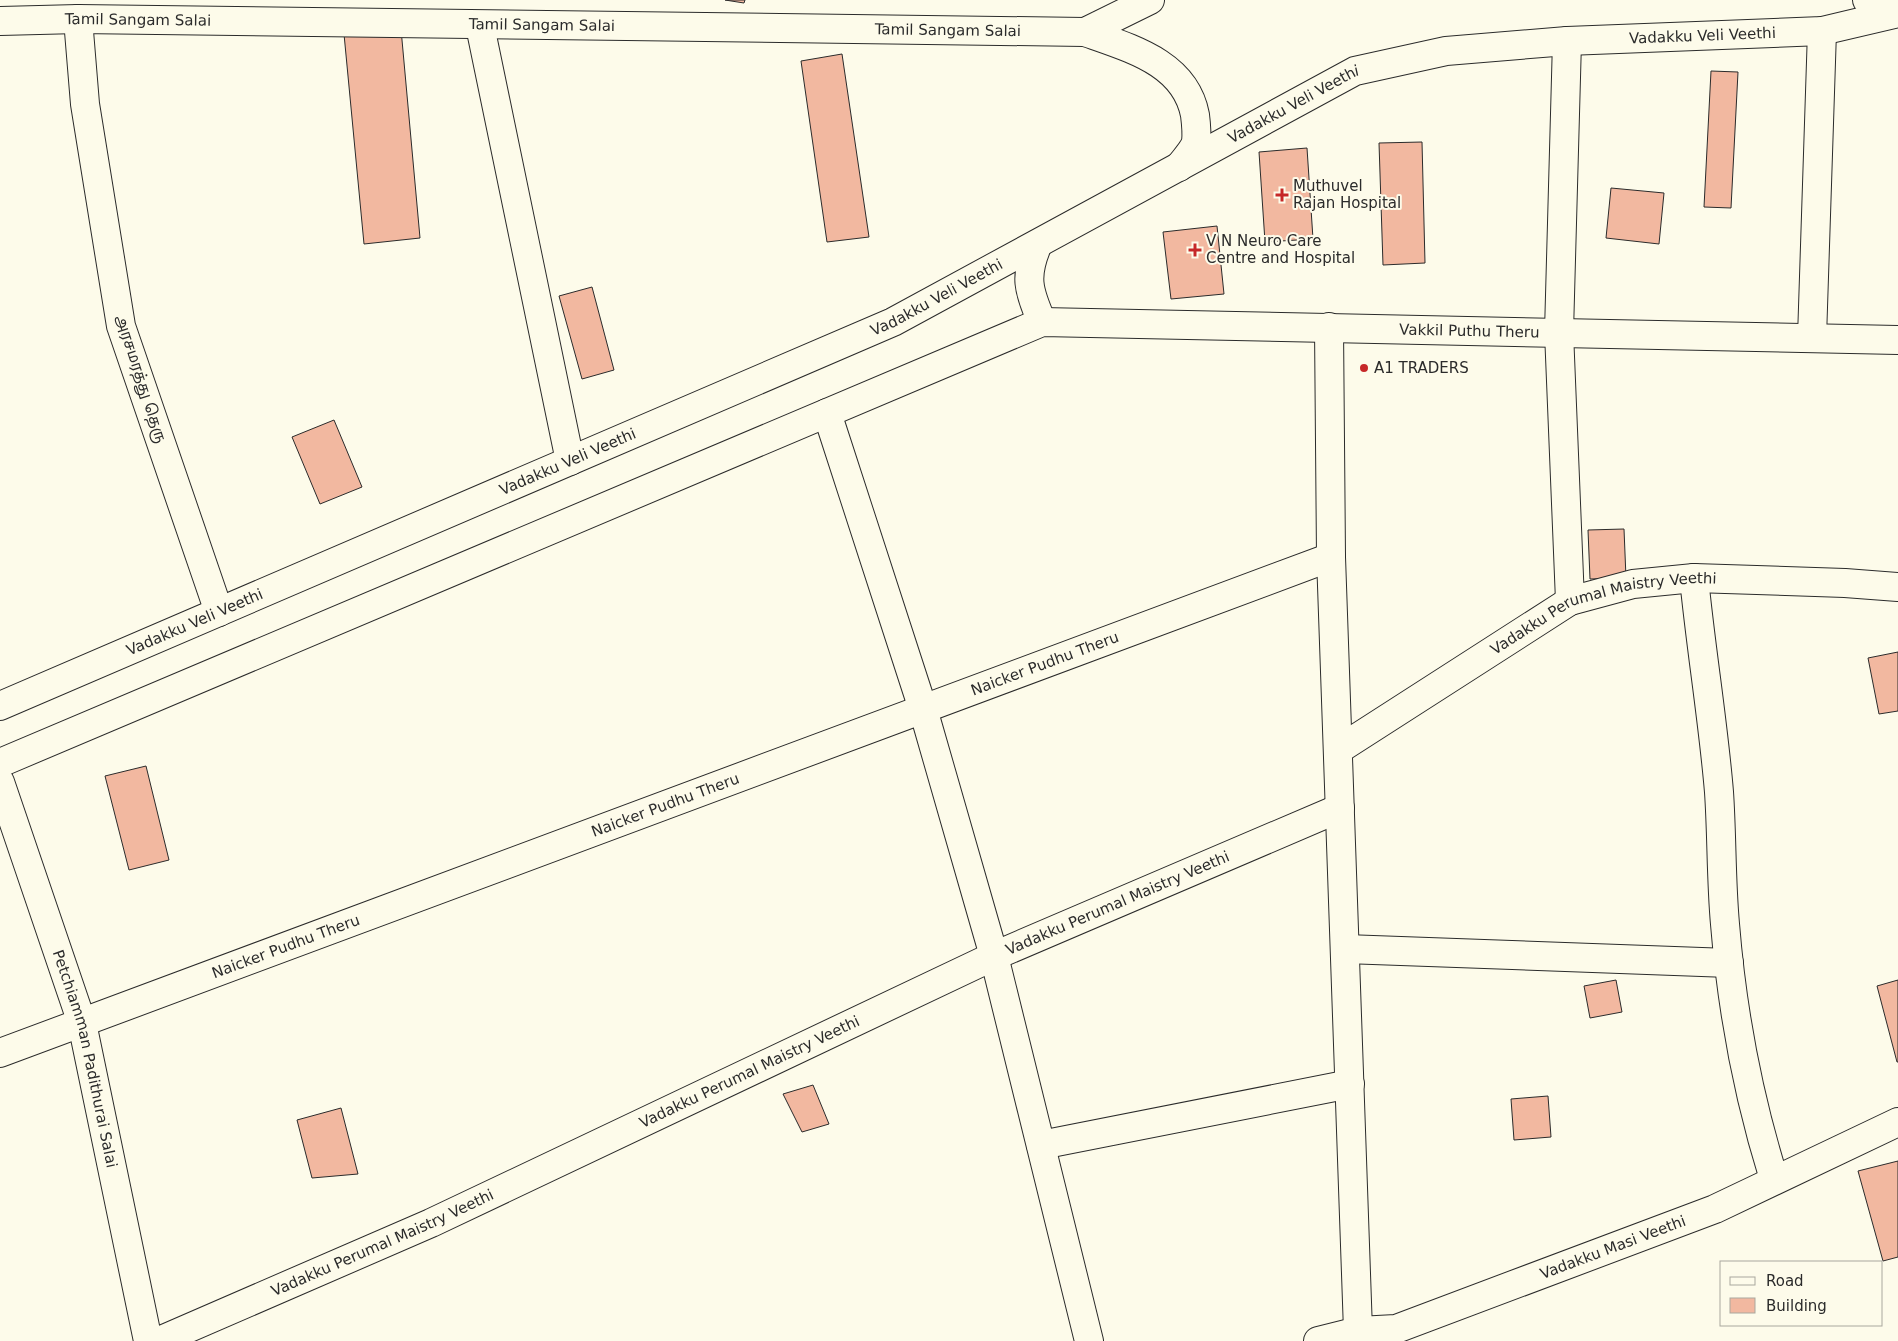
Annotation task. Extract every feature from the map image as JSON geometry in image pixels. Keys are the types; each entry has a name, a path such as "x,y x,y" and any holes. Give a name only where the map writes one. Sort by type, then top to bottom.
{"street":[{"path":"1085,32 1150,0"},
{"path":"1867,0 1898,11"},
{"name":"Vadakku Veli Veethi","path":"0,706 893,322 1355,72 1446,51 1567,41 1822,31 1898,11"},
{"name":"Tamil Sangam Salai","path":"0,20 78,19 480,26 1085,32"},
{"name":"அரசமரத்து தெரு","path":"78,19 85,104 121,326 219,612"},
{"path":"480,26 570,460"},
{"path":"1812,338 1822,31"},
{"path":"1085,32 1158,61 1179,79 1192,102 1196,136 1196,143 1179,167"},
{"path":"1567,41 1559,332 1570,601"},
{"path":"0,763 1042,322 1033,301 1028,277 1030,263 1038,244"},
{"name":"Vakkil Puthu Theru","path":"1042,322 1898,340"},
{"path":"1329,327 1332,557 1358,1331"},
{"path":"827,413 923,709 994,956 1089,1341"},
{"name":"Naicker Pudhu Theru","path":"0,1053 1332,557"},
{"path":"1694,578 1702,664 1714,739 1722,825 1725,923 1736,1023 1760,1134 1774,1179"},
{"name":"Vadakku Perumal Maistry Veethi","path":"1338,750 1570,601 1633,584 1694,578 1898,587"},
{"name":"Petchiamman Padithurai Salai","path":"0,782 82,1023 148,1341"},
{"name":"Vadakku Perumal Maistry Veethi","path":"159,1341 431,1223 994,956 1340,808"},
{"path":"1345,949 1729,963"},
{"path":"1041,1145 1350,1084"},
{"name":"Vadakku Masi Veethi","path":"1318,1341 1358,1331 1399,1335 1715,1209 1774,1179 1898,1122"}],"building":[{"path":"725,0 745,0 744,3"},
{"path":"401,29 420,238 364,244 344,34"},
{"path":"842,54 869,237 827,242 801,61"},
{"path":"1711,71 1738,72 1731,208 1704,207"},
{"path":"1422,142 1425,263 1383,265 1379,143"},
{"path":"1307,148 1313,239 1265,242 1259,152"},
{"path":"1611,188 1664,193 1659,244 1606,238"},
{"path":"1217,226 1224,294 1171,299 1163,232"},
{"path":"592,287 614,370 582,379 559,296"},
{"path":"334,420 362,487 320,504 292,437"},
{"path":"1624,529 1626,578 1590,579 1588,530"},
{"path":"1898,652 1898,711 1879,714 1868,658"},
{"path":"146,766 169,860 129,870 105,776"},
{"path":"1616,980 1622,1012 1590,1018 1584,986"},
{"path":"1898,980 1898,1062 1897,1062 1877,986"},
{"path":"813,1085 829,1124 802,1132 783,1094"},
{"path":"1548,1096 1551,1137 1514,1140 1511,1099"},
{"path":"341,1108 358,1174 312,1178 297,1120"},
{"path":"1898,1161 1898,1257 1883,1261 1858,1171"}],"place":[{"name":"Muthuvel Rajan Hospital","path":"1282,195"},
{"name":"V N Neuro Care Centre and Hospital","path":"1195,250"},
{"name":"A1 TRADERS","path":"1364,368"}]}
